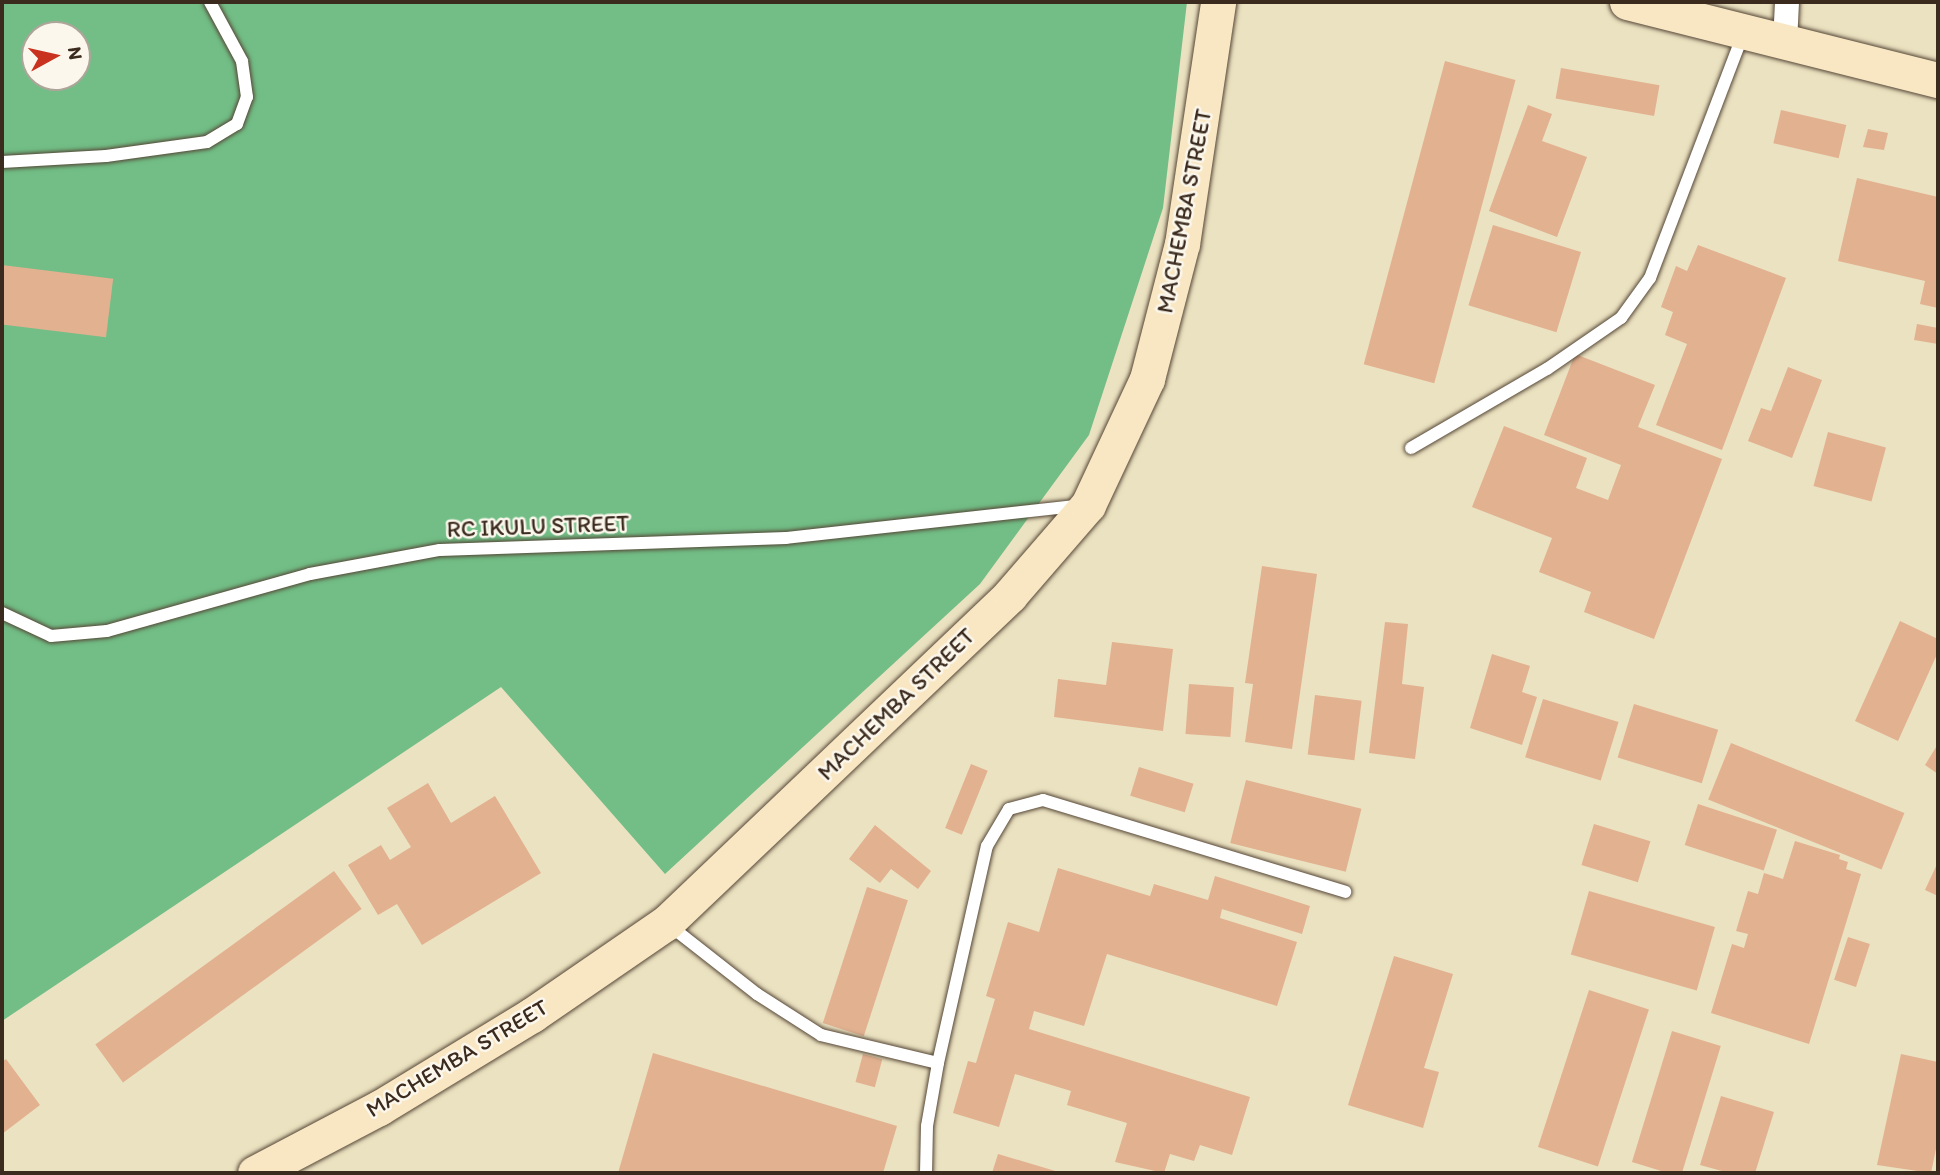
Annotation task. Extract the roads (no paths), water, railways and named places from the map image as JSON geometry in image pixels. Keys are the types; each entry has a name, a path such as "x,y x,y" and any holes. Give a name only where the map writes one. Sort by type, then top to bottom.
{"main road":[{"name":"MACHEMBA STREET","path":"255,1173 379,1108 521,1022 666,923 1010,595 1088,505 1147,379 1182,244 1219,2"},
{"path":"1627,2 1938,80"}],"street":[{"path":"1785,42 1787,2"}],"lane":[{"path":"2,162 106,156 206,142 237,124 247,97 242,61 210,2"},
{"path":"1411,448 1547,369 1621,318 1650,278 1743,33"},
{"name":"RC IKULU STREET","path":"2,613 51,636 107,631 310,574 440,550 786,538 1088,505"},
{"path":"926,1173 926,1126 987,846 1009,809 1043,800 1345,892"},
{"path":"666,923 757,994 821,1035 938,1062"}]}
